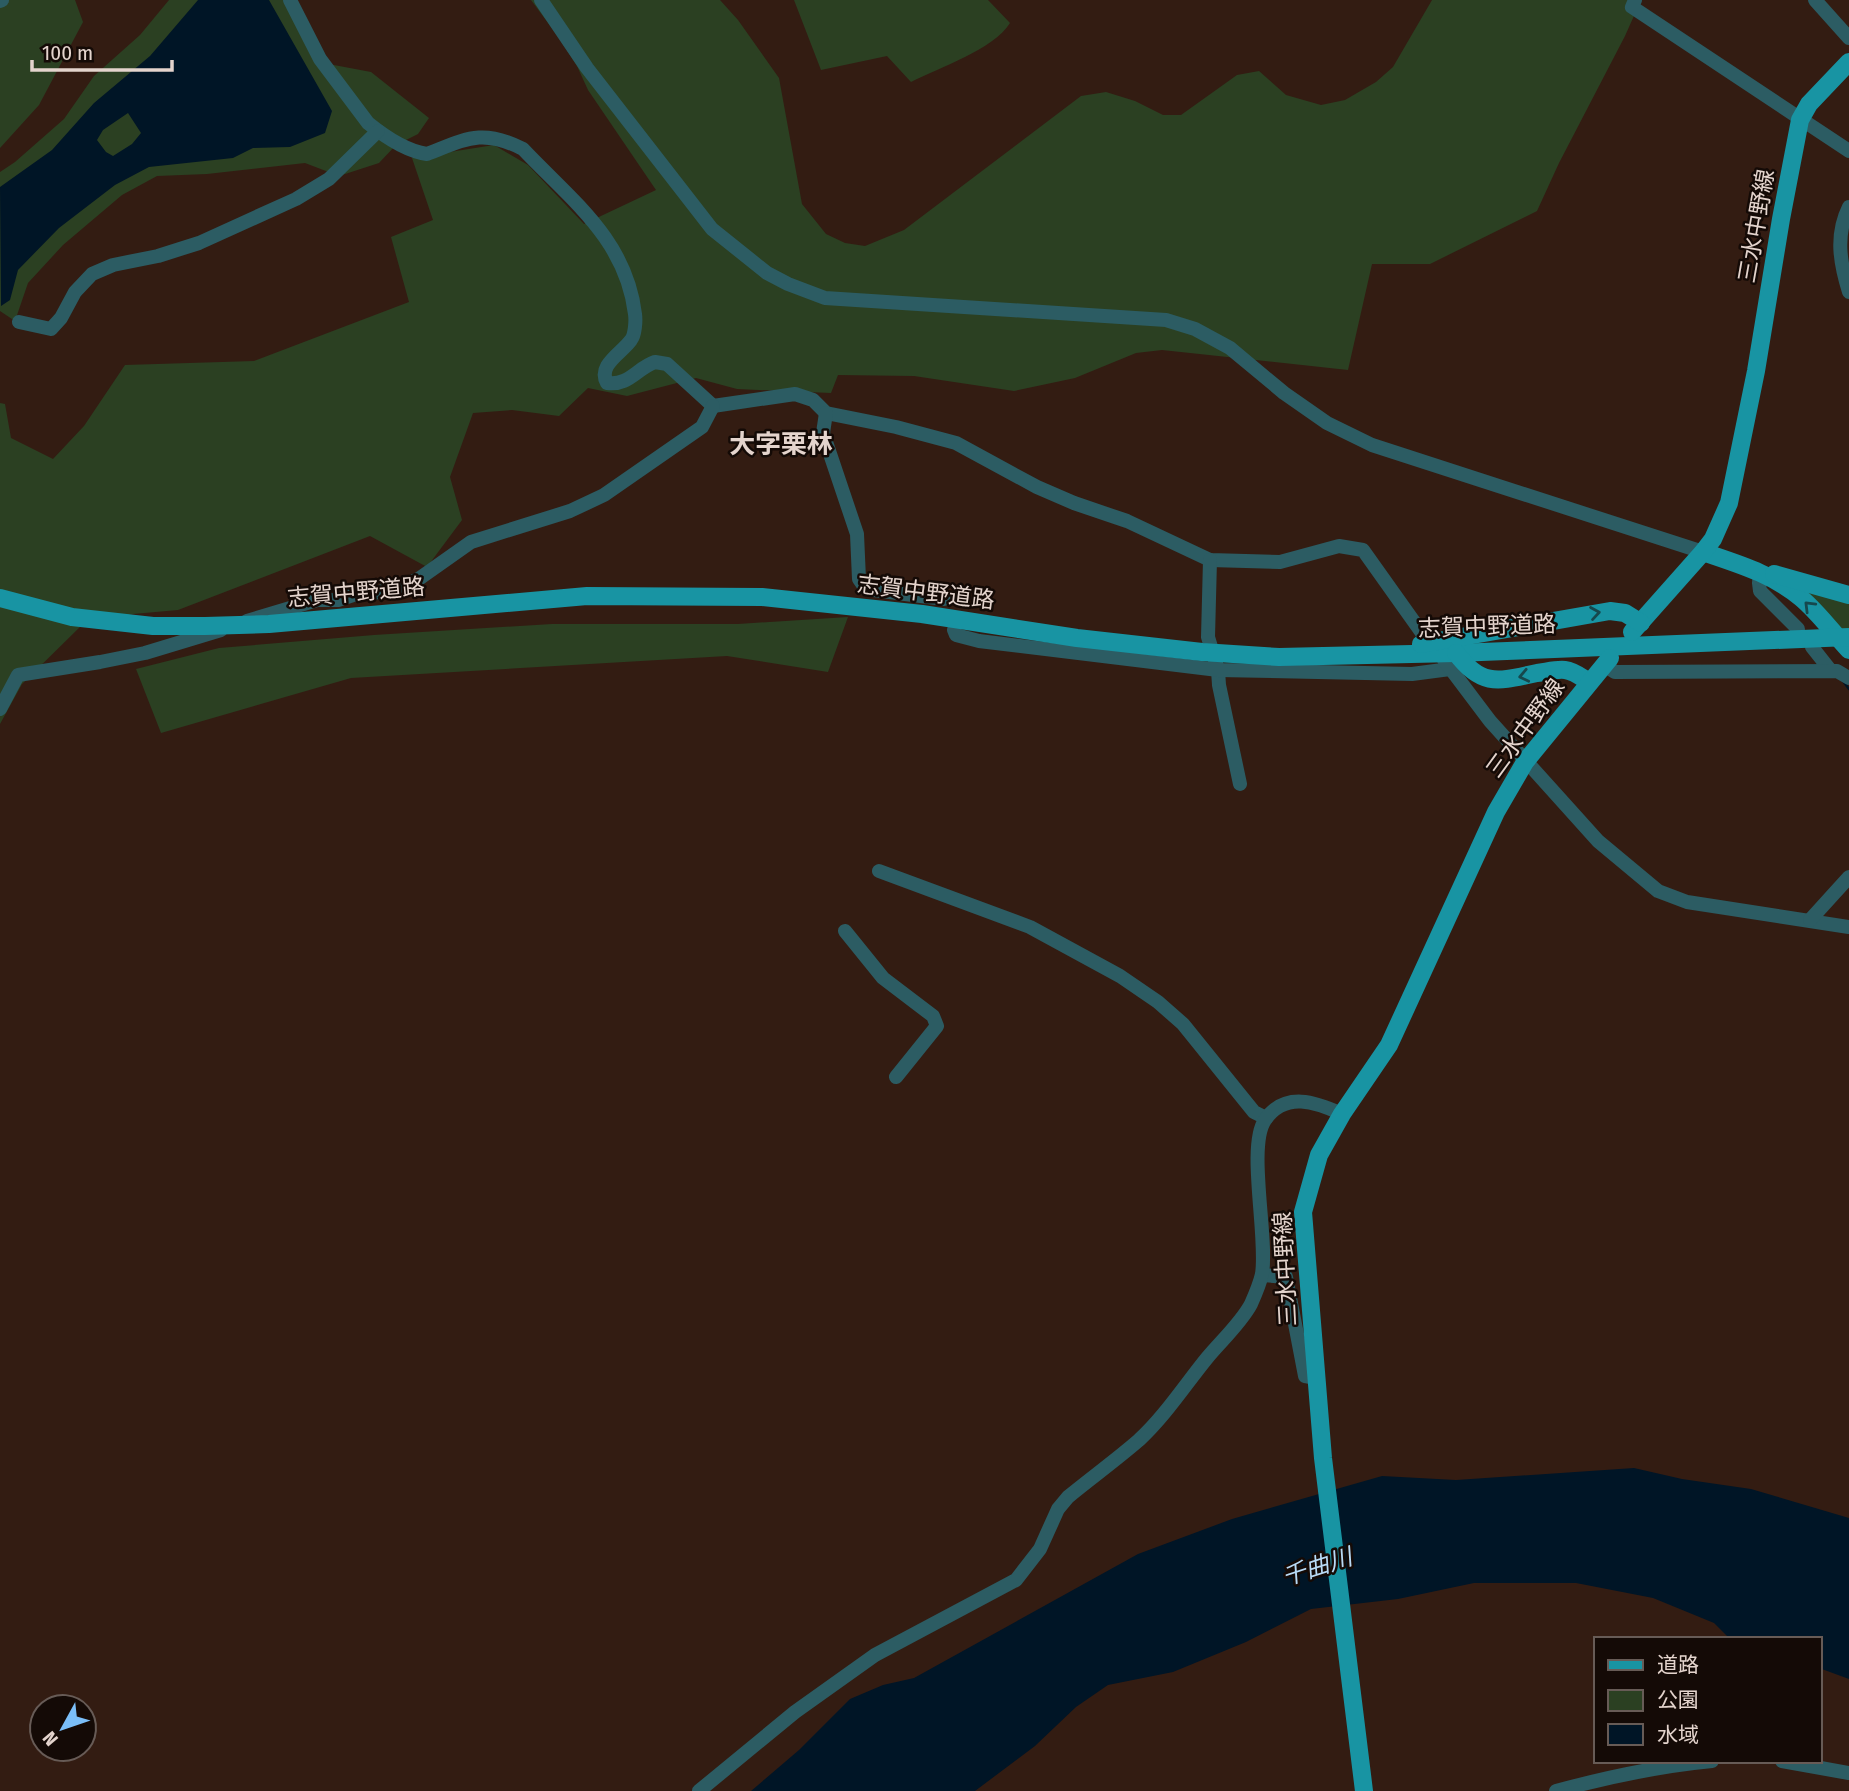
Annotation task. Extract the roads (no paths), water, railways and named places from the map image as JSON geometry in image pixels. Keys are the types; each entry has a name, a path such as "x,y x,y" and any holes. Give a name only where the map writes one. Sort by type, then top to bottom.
{"main road":[{"name":"三水中野線","path":"1359,655 1610,611 1625,613 1637,628 1713,540 1729,503 1756,371 1800,120 1809,104 1849,62"},
{"path":"1703,552 1760,572 1802,580 1849,595"},
{"path":"1760,572 1799,596 1849,650"},
{"name":"志賀中野道路","path":"0,598 72,617 153,626 205,626 269,624 587,596 762,597 922,614 1077,638 1202,652 1221,662 1359,655 1450,661 1817,643 1849,637"},
{"path":"1450,661 1490,680 1564,670 1589,682"},
{"name":"三水中野線","path":"1364,1791 1323,1458 1303,1212 1319,1155 1342,1114 1389,1045 1496,812 1525,761 1607,662"}],"street":[{"path":"290,0 320,59 368,123 378,131 419,153 427,154 474,136 496,138 523,149 596,224 621,262 636,316 632,338 605,368 604,377 607,383 626,381 650,363 667,363 713,406"},
{"path":"541,0 587,68 712,229 767,273 788,284 825,298 1166,320 1195,329 1230,348 1284,393 1327,423 1372,445 1703,552"},
{"path":"1635,0 1632,7 1849,151"},
{"path":"1815,0 1849,38"},
{"path":"19,322 51,329 61,318 75,292 92,274 113,265 158,256 199,243 296,199 329,178 378,131"},
{"path":"1849,207 1839,248 1849,292"},
{"path":"713,406 795,394 813,400 826,413 956,443 1037,487 1127,521 1210,560 1280,562 1339,546 1363,550 1422,632"},
{"path":"0,709 19,675 100,662 163,648 287,608 317,600 338,600 353,595 380,593 420,578 471,542 570,510 604,495 702,427 713,406"},
{"path":"826,413 822,433 857,534 859,579 866,589 944,599"},
{"path":"1210,560 1208,637 1221,662 1219,685 1240,784"},
{"path":"1760,572 1760,591 1798,629"},
{"path":"954,630 957,635 978,641 1221,662 1412,674 1450,661 1490,721 1525,761 1598,841 1658,891 1687,902 1849,927"},
{"path":"1817,643 1837,673"},
{"path":"1607,662 1615,672 1837,673"},
{"path":"879,871 1030,928 1120,976 1158,1002 1183,1024 1254,1112 1266,1118"},
{"path":"1810,920 1849,877"},
{"path":"845,931 883,978 933,1016 937,1026 897,1077"},
{"path":"699,1791 795,1712 875,1655 1016,1580 1040,1549 1058,1509 1068,1497 1140,1439 1250,1306 1262,1275 1263,1236 1257,1162 1262,1126 1266,1118 1280,1106 1295,1100 1318,1103 1342,1114"},
{"path":"1262,1275 1286,1277 1305,1376 1316,1378"},
{"path":"1556,1791 1599,1786 1675,1765 1694,1763"},
{"path":"1793,1763 1849,1773"}],"water":[{"path":"198,0 269,0 332,111 325,133 290,147 253,148 233,158 149,167 115,185 59,228 18,270 10,300 1,306 0,187 52,150 94,103 150,56","holes":["128,113 141,133 132,144 113,156 106,152 97,140 103,130"]},
{"name":"千曲川","path":"1634,1468 1682,1479 1751,1489 1849,1518 1849,1679 1821,1669 1821,1637 1728,1637 1714,1623 1653,1598 1576,1583 1474,1583 1398,1599 1311,1609 1246,1642 1173,1672 1108,1685 1076,1707 1035,1746 975,1791 751,1791 799,1750 850,1699 883,1685 914,1678 1138,1554 1232,1519 1382,1476 1456,1480"}],"waterway":[{"path":"1843,681 1849,689"}],"district":[{"name":"大字栗林","path":"781,444"}]}
